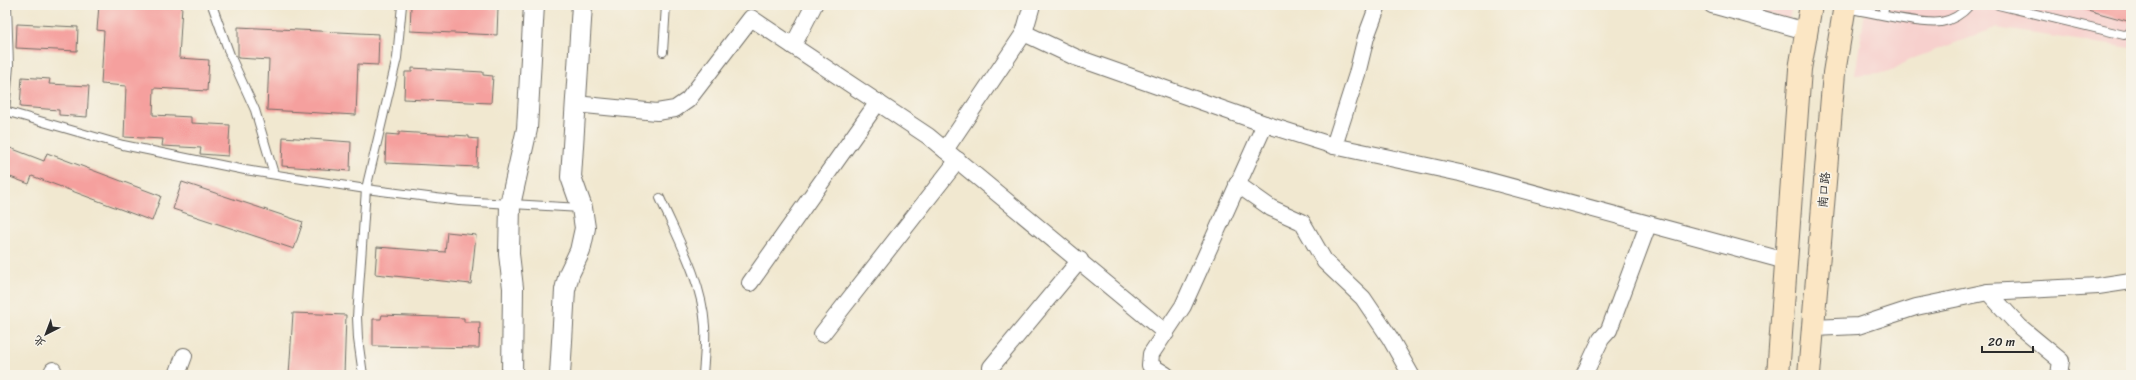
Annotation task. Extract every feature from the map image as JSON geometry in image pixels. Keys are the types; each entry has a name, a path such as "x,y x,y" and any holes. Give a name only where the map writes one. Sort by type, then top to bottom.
{"main road":[{"path":"1778,375 1800,69 1811,5"},
{"name":"南口路","path":"1809,375 1834,73 1845,6"}],"street":[{"path":"512,375 513,288 509,254 511,204 527,129 534,5"},
{"path":"560,375 565,290 569,274 583,240 585,228 582,208 571,177 582,5"},
{"path":"793,46 814,5"},
{"path":"945,150 1024,34 1032,5"},
{"path":"1334,146 1357,74 1366,37 1378,5"},
{"path":"1712,5 1806,31"},
{"path":"575,104 657,112 675,109 688,100 750,18 878,102 945,150 1080,260 1166,333"},
{"path":"1024,34 1075,57 1265,124 1334,146 1460,173 1648,225 1786,261"},
{"path":"750,283 878,102"},
{"path":"1166,375 1150,365 1151,354 1183,306 1265,124"},
{"path":"822,334 958,160"},
{"path":"1237,184 1271,208 1302,222 1325,262 1363,298 1390,338 1411,375"},
{"path":"1584,375 1601,339 1609,330 1648,225"},
{"path":"991,368 1080,260"},
{"path":"1813,328 1858,326 1916,307 1988,292 2098,286 2131,281"},
{"path":"1988,292 2020,327 2061,360 2059,375"},
{"path":"177,375 184,356"}],"lane":[{"path":"7,5 9,66 5,111 123,145 184,158 274,174 366,189 460,201 582,208"},
{"path":"212,5 230,55 255,110 274,174"},
{"path":"363,375 358,339 357,316 366,189 397,58 402,5"},
{"path":"663,52 666,5"},
{"path":"1883,14 1885,5"},
{"path":"1845,6 1930,22 1941,22 1965,11 1970,5"},
{"path":"1998,5 2124,35 2131,33"},
{"path":"660,198 694,274 699,292 706,340 703,375"}],"shaded area":[{"path":"1735,5 1792,5 1789,20"},
{"path":"1866,5 2131,5 2131,48 1995,28 1909,60 1889,72 1855,75"}],"building":[{"path":"99,5 182,6 179,58 209,60 207,91 154,88 153,115 191,117 191,123 230,125 228,156 200,154 201,148 162,146 163,139 124,137 126,86 101,84 104,31 97,30"},
{"path":"411,5 488,5 488,8 498,8 497,35 410,31"},
{"path":"2085,5 2131,5 2131,22 2084,9"},
{"path":"17,24 78,27 77,51 16,48"},
{"path":"238,27 379,34 378,65 358,64 356,115 267,110 269,60 238,58"},
{"path":"412,68 483,72 483,75 493,76 491,103 404,99 405,72 412,72"},
{"path":"22,77 50,79 49,84 89,86 87,117 59,115 59,110 20,107"},
{"path":"399,132 469,136 469,138 478,139 477,167 385,163 386,134 399,135"},
{"path":"283,137 351,142 350,171 282,166"},
{"path":"5,146 44,161 47,153 161,196 152,221 32,176 29,184 5,175"},
{"path":"182,182 303,222 294,249 173,209"},
{"path":"447,232 476,235 471,284 375,274 377,247 445,252"},
{"path":"293,313 346,315 344,375 289,375"},
{"path":"382,315 464,318 464,322 480,322 479,348 373,346 373,319 381,319"}]}
